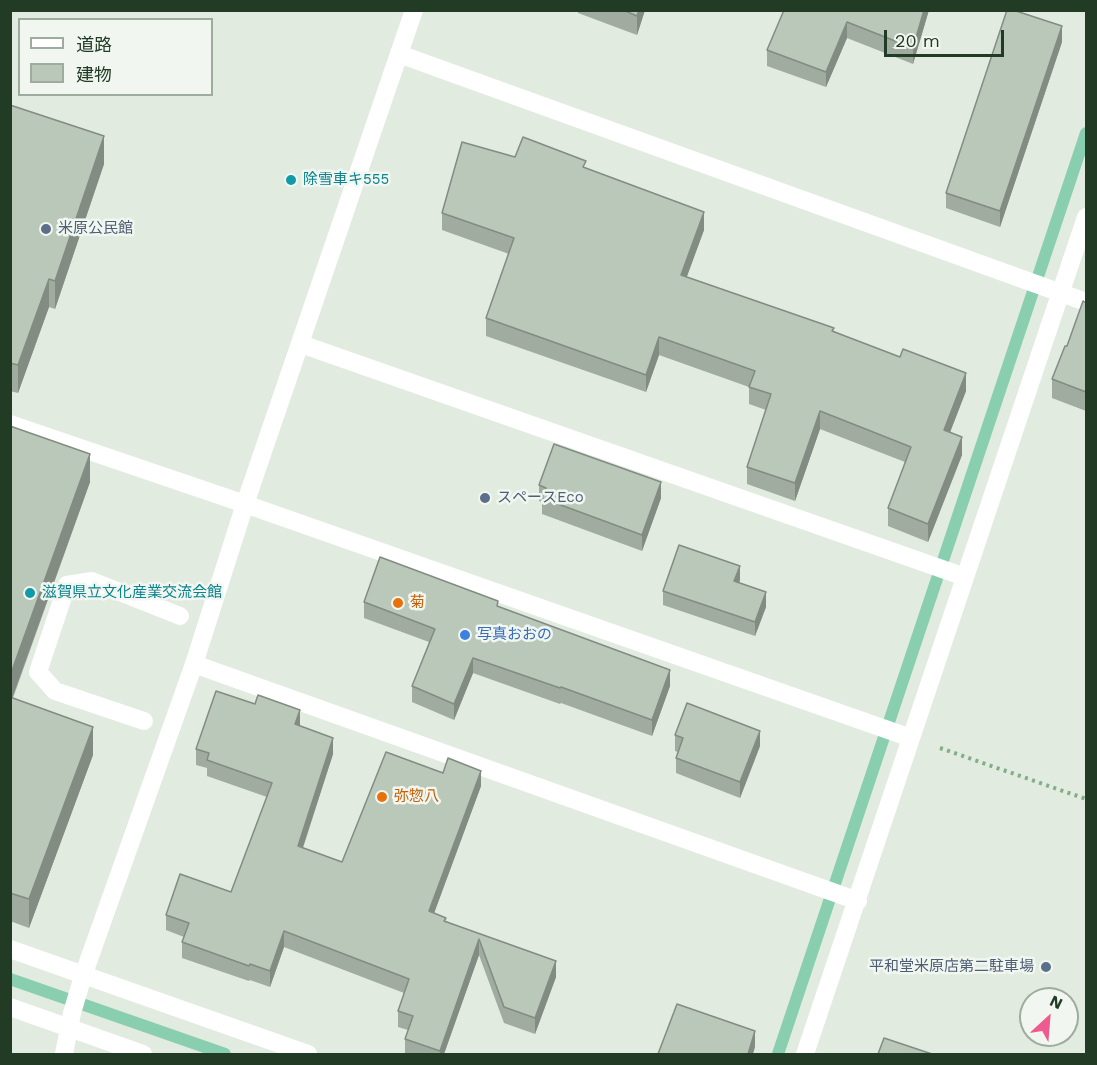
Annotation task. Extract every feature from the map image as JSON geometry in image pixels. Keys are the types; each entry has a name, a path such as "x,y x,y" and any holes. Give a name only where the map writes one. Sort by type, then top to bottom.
{"street":[{"path":"64,1054 70,1021 82,980 195,664 245,504 414,10"},
{"path":"399,54 1086,302"},
{"path":"805,1054 850,899 957,575 1055,291 1086,217"},
{"path":"301,344 957,575"},
{"path":"10,424 904,735"},
{"path":"144,721 55,691 38,672 67,585 92,581 180,616"},
{"path":"195,664 850,899"},
{"path":"10,949 82,980 308,1054"},
{"path":"10,1007 70,1021 143,1054"}],"path":[{"path":"904,735 1086,799"}],"building":[{"path":"623,10 639,10 637,16"},
{"path":"784,10 924,10 913,48 847,22 826,72 767,50"},
{"path":"1007,10 1062,26 1000,211 946,193"},
{"name":"米原公民館","path":"10,105 104,136 55,281 49,279 18,365 10,363"},
{"path":"523,137 586,161 583,167 704,212 681,275 834,328 832,331 900,357 903,349 966,373 944,430 962,437 928,524 888,508 911,447 820,411 795,483 747,467 771,394 749,387 755,371 659,337 646,375 486,318 514,238 442,213 462,142 515,157"},
{"path":"1083,301 1086,303 1086,392 1052,379"},
{"name":"滋賀県立文化産業交流会館","path":"10,426 90,454 10,676"},
{"path":"554,444 661,482 642,535 542,498 546,488 539,485"},
{"path":"679,545 740,566 734,581 766,592 755,622 663,591"},
{"path":"380,557 498,601 497,606 670,670 652,720 473,658 454,704 412,686 435,629 364,602"},
{"path":"216,691 255,704 258,695 300,710 295,724 333,738 298,846 342,862 386,752 443,773 448,758 481,771 429,911 446,918 444,921 556,961 535,1018 504,1007 479,939 440,1051 405,1039 413,1016 398,1011 409,979 284,931 270,971 250,964 249,966 182,942 189,923 166,915 180,874 231,892 272,783 207,760 209,753 196,749"},
{"path":"10,697 93,727 29,899 10,893"},
{"path":"687,703 760,731 740,782 676,758 683,738 675,735"},
{"path":"677,1004 755,1031 748,1054 658,1054"},
{"path":"884,1038 932,1054 878,1054"}],"waterway":[{"path":"778,1054 1086,133"},
{"path":"10,979 225,1054"}],"place":[{"name":"除雪車キ555","path":"291,180"},
{"name":"米原公民館","path":"46,229"},
{"name":"スペースEco","path":"485,498"},
{"name":"滋賀県立文化産業交流会館","path":"30,593"},
{"name":"菊","path":"398,603"},
{"name":"写真おおの","path":"465,635"},
{"name":"弥惣八","path":"382,797"},
{"name":"平和堂米原店第二駐車場","path":"1046,967"}]}
